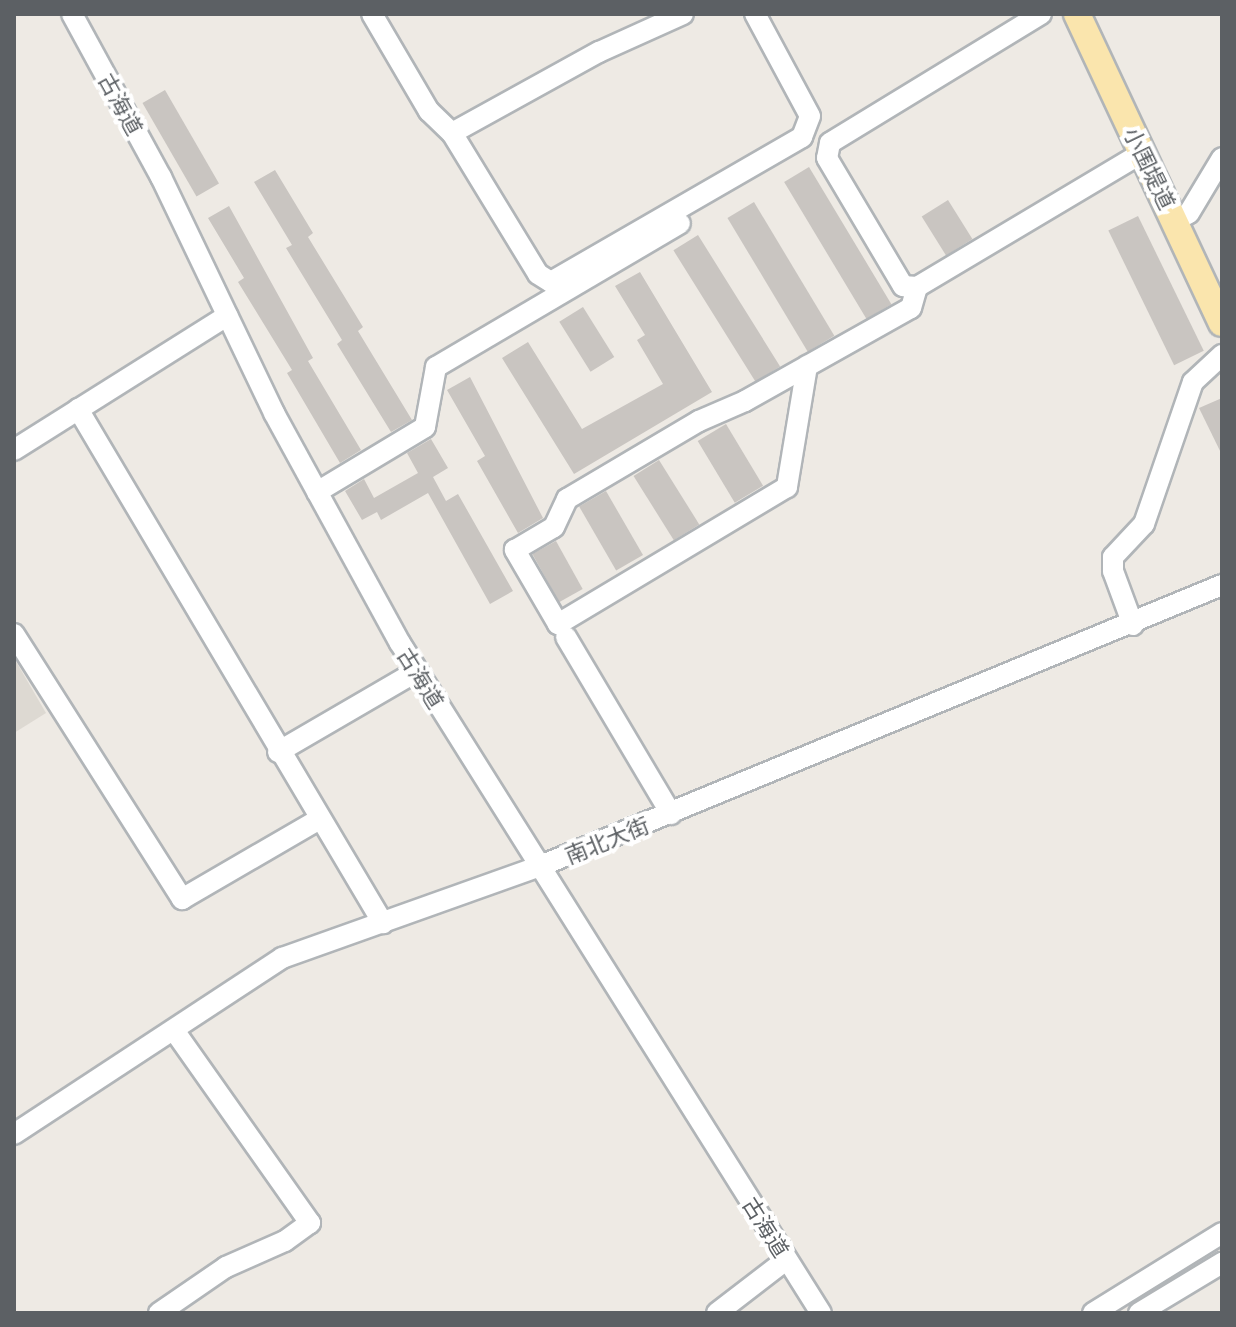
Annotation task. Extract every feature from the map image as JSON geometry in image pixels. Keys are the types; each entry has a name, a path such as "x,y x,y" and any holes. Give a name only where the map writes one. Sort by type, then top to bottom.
{"main road":[{"name":"小围堤道","path":"1077,14 1142,153 1222,282"},
{"name":"小围堤道","path":"1094,14 1182,217 1222,323"}],"street":[{"name":"古海道","path":"72,14 161,177 227,316 317,492 417,671 821,1313"},
{"path":"372,14 429,111 452,133 538,274 551,282 802,137 810,116 755,14"},
{"path":"452,133 599,52 683,14"},
{"path":"1041,14 830,143 827,158 903,286 917,287 1142,153"},
{"path":"1182,217 1222,158"},
{"path":"317,492 425,427 436,367 762,175"},
{"path":"807,366 787,487 558,624 515,550 554,527 567,499 699,421 911,308 917,287"},
{"path":"14,450 227,316"},
{"path":"1133,625 1113,571 1113,557 1144,524 1193,382 1222,355"},
{"path":"78,409 318,820 383,923"},
{"name":"南北大街","path":"14,1134 282,958 538,867 1133,625 1222,585"},
{"path":"14,634 182,899 318,820"},
{"path":"566,637 671,814"},
{"path":"278,752 417,671"},
{"path":"159,1313 226,1267 310,1223 174,1030"},
{"path":"1093,1313 1222,1233"},
{"path":"717,1313 787,1259"},
{"path":"1139,1313 1222,1263"}],"shaded area":[{"path":"14,658 46,713 14,733"}],"building":[{"path":"165,90 219,184 196,197 142,103"},
{"path":"809,167 891,304 867,319 784,182"},
{"path":"275,170 313,233 308,237 363,327 358,331 412,420 391,432 337,344 342,340 286,248 292,245 254,182"},
{"path":"948,200 972,239 946,255 922,216"},
{"path":"754,202 834,336 808,352 727,218"},
{"path":"229,206 313,358 308,361 361,450 340,463 287,373 292,370 238,282 244,278 208,218"},
{"path":"1138,216 1204,351 1174,365 1108,230"},
{"path":"698,235 780,366 756,382 673,250"},
{"path":"640,272 712,392 574,474 502,358 528,342 582,429 663,384 637,340 645,335 615,286"},
{"path":"583,307 614,357 591,372 559,322"},
{"path":"470,377 543,518 518,533 477,461 485,456 447,390"},
{"path":"1222,398 1222,455 1199,408"},
{"path":"726,424 763,486 735,503 698,441"},
{"path":"431,439 448,468 433,477 446,501 458,494 513,591 490,604 428,493 381,520 377,512 362,520 345,491 364,479 374,498 418,473 407,453"},
{"path":"659,460 699,524 674,540 634,476"},
{"path":"606,491 643,555 616,571 579,507"},
{"path":"556,541 583,589 559,602 532,554"}]}
